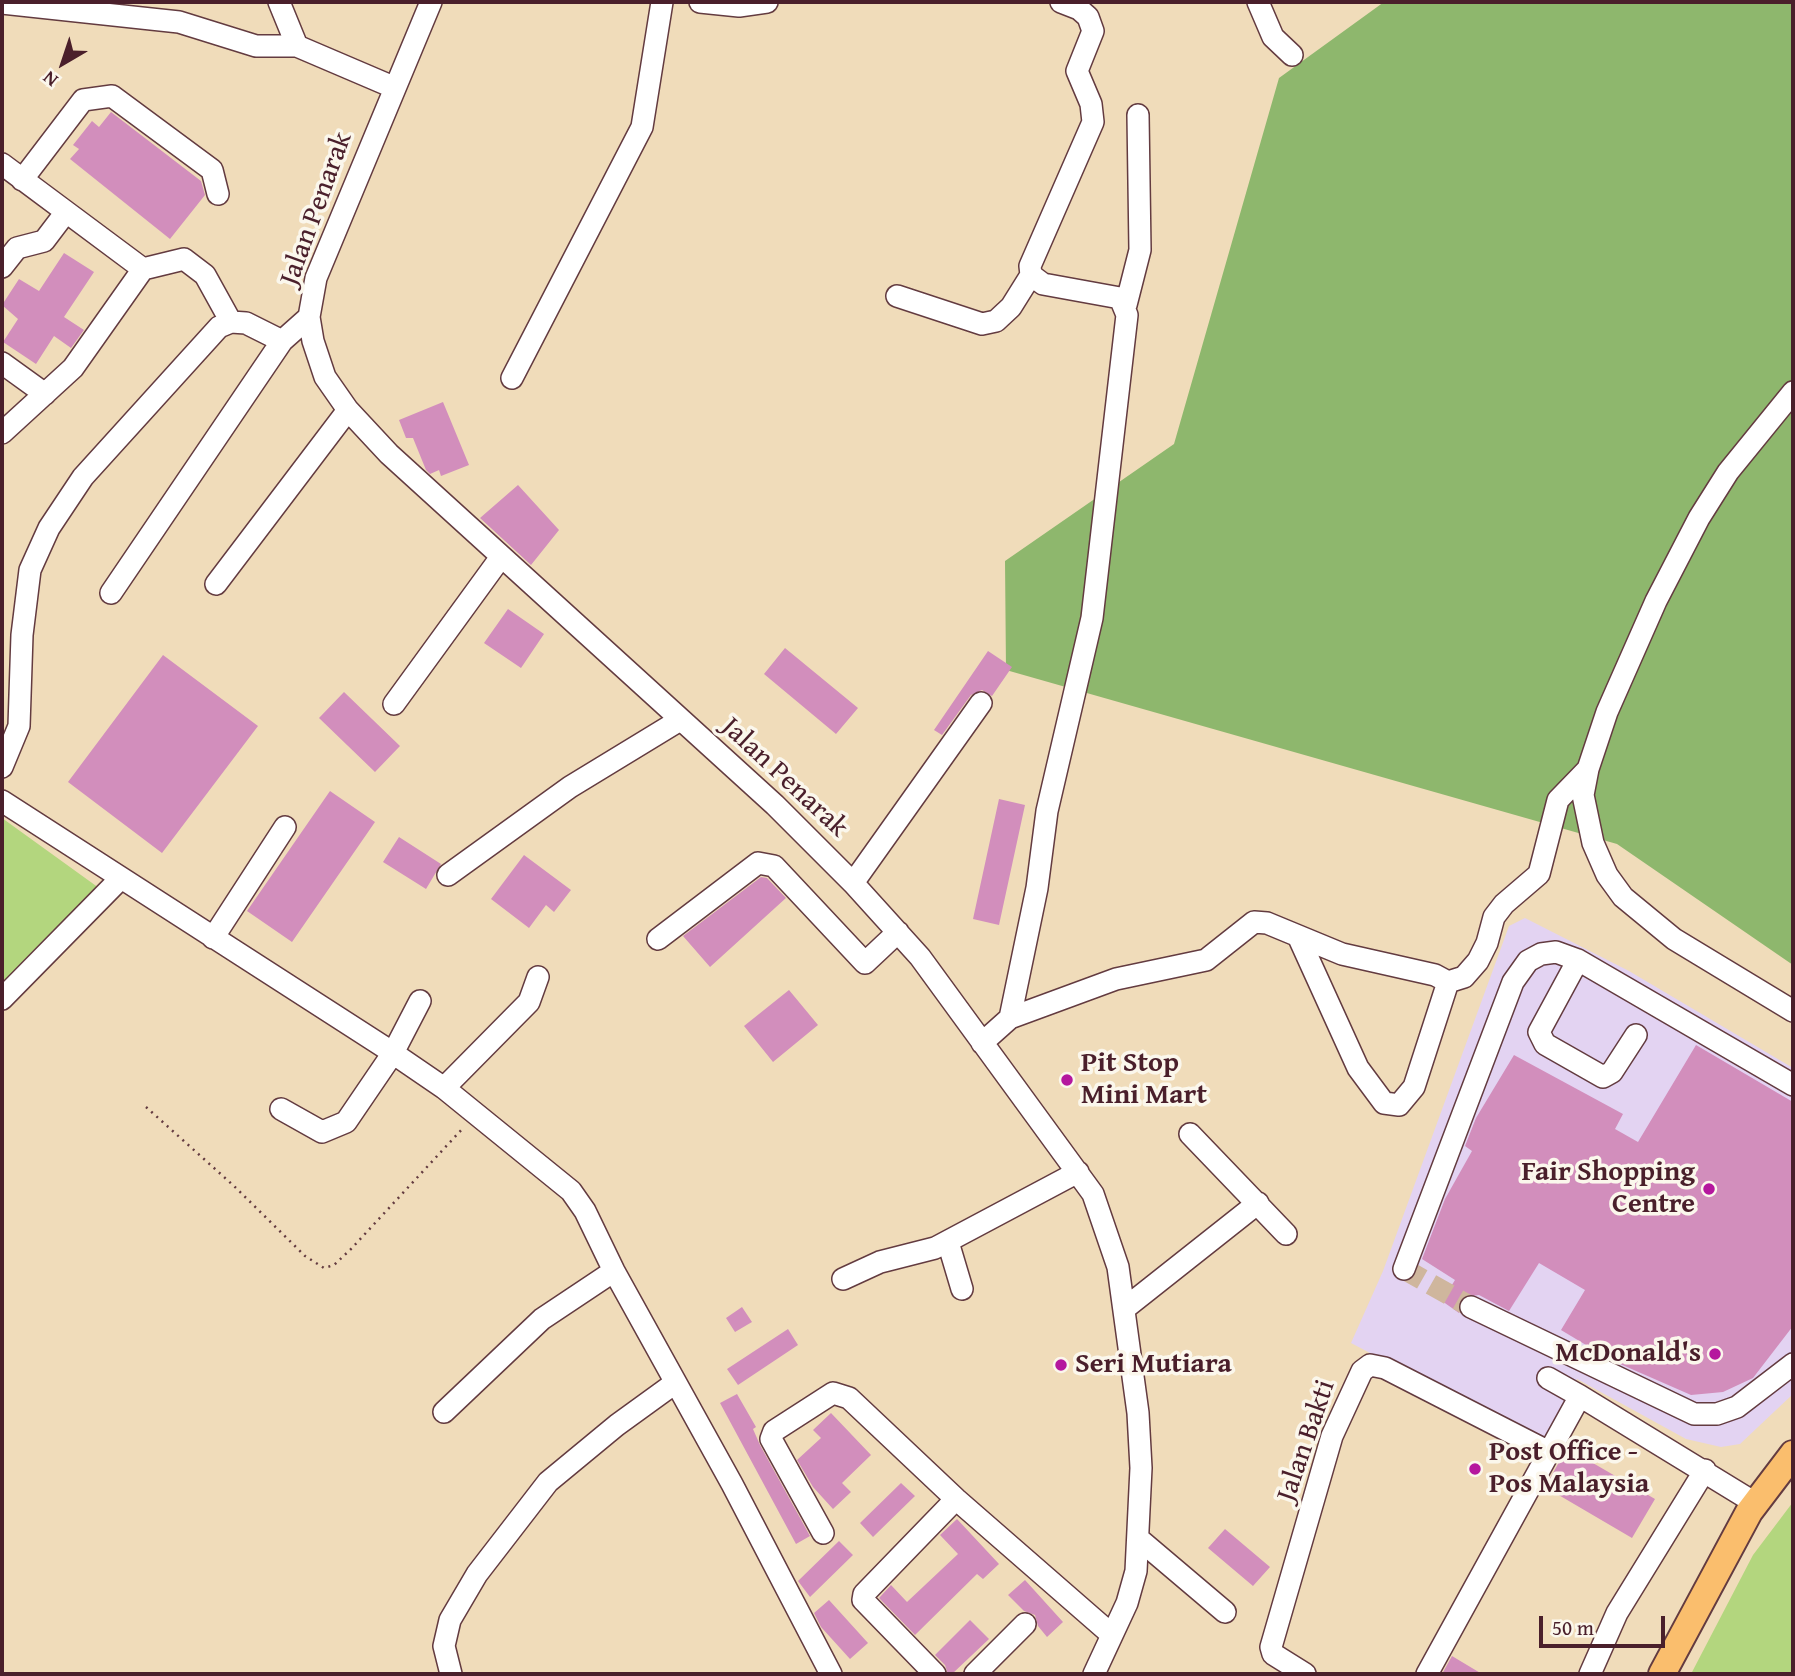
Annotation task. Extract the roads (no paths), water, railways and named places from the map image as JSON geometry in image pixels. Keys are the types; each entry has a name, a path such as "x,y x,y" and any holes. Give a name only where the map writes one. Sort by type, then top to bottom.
{"main road":[{"path":"1662,1674 1755,1503 1793,1454"}],"street":[{"path":"279,2 297,46"},
{"name":"Jalan Penarak","path":"431,2 393,87 316,278 309,317 313,341 325,377 348,411 389,454 680,720 853,883 920,957 1093,1194 1118,1267 1138,1413 1141,1468 1140,1540 1136,1571 1127,1603 1094,1674"},
{"path":"512,378 642,127 662,2"},
{"path":"700,2 739,6 767,2"},
{"path":"1258,2 1273,37 1292,55"},
{"path":"2,3 179,22 256,46 297,46 393,87"},
{"path":"897,296 982,324 996,321 1011,307 1031,275 1030,266 1093,122 1091,104 1077,71 1093,31 1088,18 1076,4"},
{"path":"22,180 83,100 112,96 212,170 218,194"},
{"path":"1010,1018 1037,888 1047,811 1092,618 1128,315 1126,305 1140,250 1138,115"},
{"path":"2,164 143,269"},
{"path":"2,267 17,248 44,241 66,212"},
{"path":"2,433 73,368 143,269 184,260 205,275 231,323"},
{"path":"1031,275 1043,284 1120,298 1126,305"},
{"path":"111,593 282,341 309,317"},
{"path":"2,766 19,726 22,635 30,570 49,528 83,477 219,327 231,323 246,323 282,341"},
{"path":"2,363 45,394"},
{"path":"1793,392 1728,472 1699,518 1656,601 1607,712 1588,769 1583,795 1586,820 1607,875 1623,897 1674,939 1793,1011"},
{"path":"216,584 348,411"},
{"path":"394,704 501,557"},
{"path":"853,883 981,703"},
{"path":"448,874 570,787 680,720"},
{"path":"982,1043 1010,1018 1116,979 1206,960 1254,922 1267,923 1342,954 1435,975 1448,982 1464,977 1478,961 1494,917 1504,904 1539,874 1558,800 1588,769"},
{"path":"2,801 393,1053 444,1088 571,1191 585,1211 614,1271 732,1484 831,1674"},
{"path":"213,939 285,827"},
{"path":"658,939 758,863 774,866 865,963 898,932"},
{"path":"2,999 120,879"},
{"path":"1298,936 1358,1068 1384,1103 1399,1105 1414,1087 1448,982"},
{"path":"1404,1269 1513,982 1528,961 1541,954 1556,953 1578,960 1793,1085"},
{"path":"1578,960 1539,1032 1545,1044 1603,1077 1612,1072 1636,1035"},
{"path":"444,1088 529,1002 538,977"},
{"path":"281,1109 322,1132 346,1122 393,1053 420,1001"},
{"path":"1190,1133 1286,1234"},
{"path":"842,1279 880,1262 948,1242 1078,1172"},
{"path":"1124,1309 1258,1203"},
{"path":"948,1242 962,1289"},
{"path":"443,1412 542,1319 614,1271"},
{"path":"1471,1307 1694,1415 1717,1414 1737,1407 1793,1364"},
{"name":"Jalan Bakti","path":"1305,1674 1273,1654 1271,1647 1332,1436 1362,1371 1370,1365 1385,1368 1549,1452"},
{"path":"1548,1378 1705,1470 1755,1503"},
{"path":"451,1674 443,1646 450,1620 477,1574 548,1482 617,1425 675,1383"},
{"path":"823,1534 771,1439 774,1431 834,1393 849,1398 956,1499 1112,1635"},
{"path":"1427,1674 1580,1396"},
{"path":"1590,1674 1617,1613 1705,1470"},
{"path":"935,1674 863,1600 864,1594 956,1499"},
{"path":"1140,1540 1226,1612"},
{"path":"975,1674 1025,1624"}],"tunnel":[{"path":"1404,1269 1471,1307"}],"place":[{"name":"Pit Stop Mini Mart","path":"1067,1080"},
{"name":"Fair Shopping Centre","path":"1709,1189"},
{"name":"McDonald's","path":"1715,1354"},
{"name":"Seri Mutiara","path":"1061,1365"},
{"name":"Post Office - Pos Malaysia","path":"1475,1469"}]}
